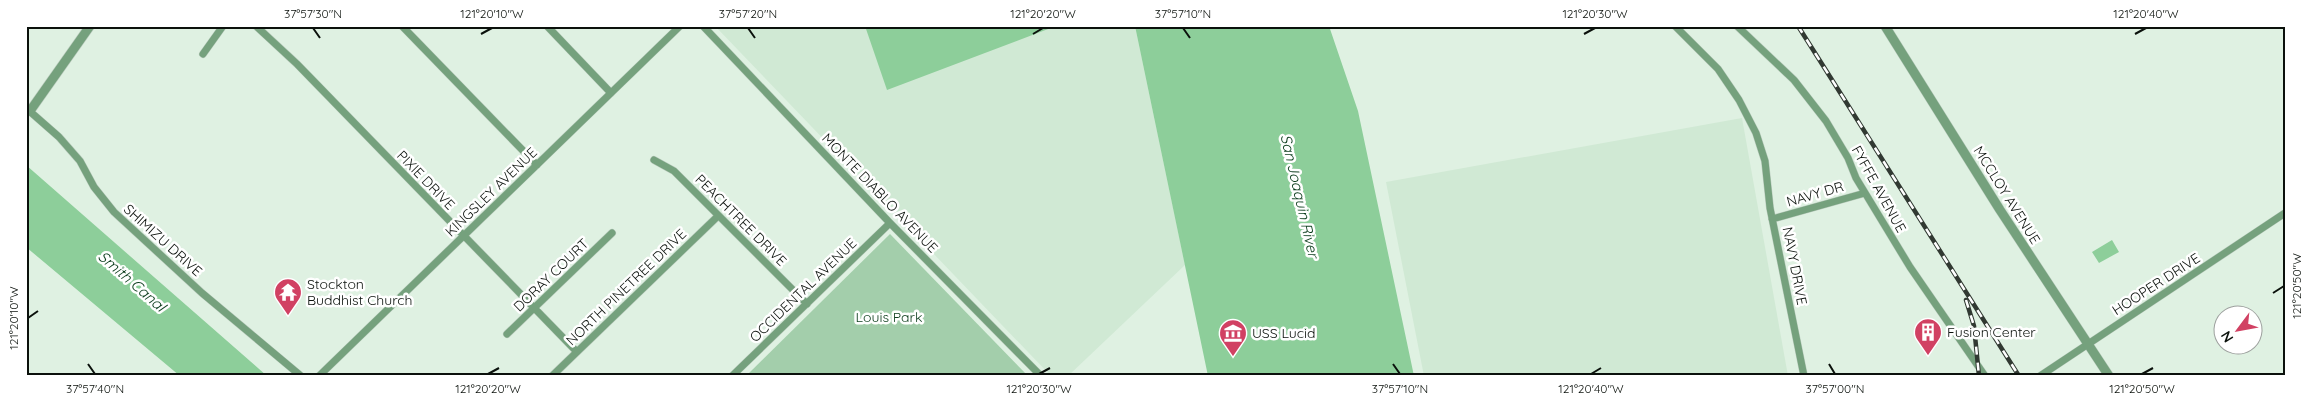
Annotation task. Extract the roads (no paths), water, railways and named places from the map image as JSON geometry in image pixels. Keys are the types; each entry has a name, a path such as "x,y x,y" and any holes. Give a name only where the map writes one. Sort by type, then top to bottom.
{"street":[{"path":"28,109 90,26"},
{"path":"203,54 223,26"},
{"name":"PIXIE DRIVE","path":"256,26 297,64 577,352"},
{"path":"402,26 537,165"},
{"path":"547,26 612,93"},
{"name":"KINGSLEY AVENUE","path":"319,376 680,26"},
{"name":"MONTE DIABLO AVENUE","path":"703,26 890,223 1041,376"},
{"name":"NAVY DRIVE","path":"1675,26 1718,69 1732,88 1748,116 1765,161 1766,182 1772,219 1804,376"},
{"name":"FYFFE AVENUE","path":"1737,26 1794,80 1826,121 1848,158 1865,193 1910,267 1985,376"},
{"name":"MCCLOY AVENUE","path":"1886,26 2000,210 2109,376"},
{"name":"SHIMIZU DRIVE","path":"28,109 59,136 80,160 94,187 114,212 202,293 301,376"},
{"name":"PEACHTREE DRIVE","path":"654,160 674,170 807,304"},
{"name":"NAVY DR","path":"1772,219 1865,193"},
{"name":"HOOPER DRIVE","path":"2040,376 2285,213"},
{"name":"NORTH PINETREE DRIVE","path":"552,376 718,216"},
{"name":"OCCIDENTAL AVENUE","path":"732,376 890,223"},
{"name":"DORAY COURT","path":"507,334 612,233"}],"water":[{"path":"865,26 1056,26 887,90"},
{"name":"San Joaquin River","path":"1135,26 1329,26 1358,111 1414,376 1208,376"},
{"name":"Smith Canal","path":"26,165 267,376 180,376 26,247"},
{"path":"2112,240 2119,252 2099,263 2092,252"}],"railway":[{"path":"1798,26 2019,376"},
{"path":"1966,300 1974,326 1979,376"}],"place":[{"name":"Stockton Buddhist Church","path":"288,316"},
{"name":"Fusion Center","path":"1928,356"},
{"name":"USS Lucid","path":"1233,357"}],"park label":[{"name":"Louis Park","path":"889,317"}]}
